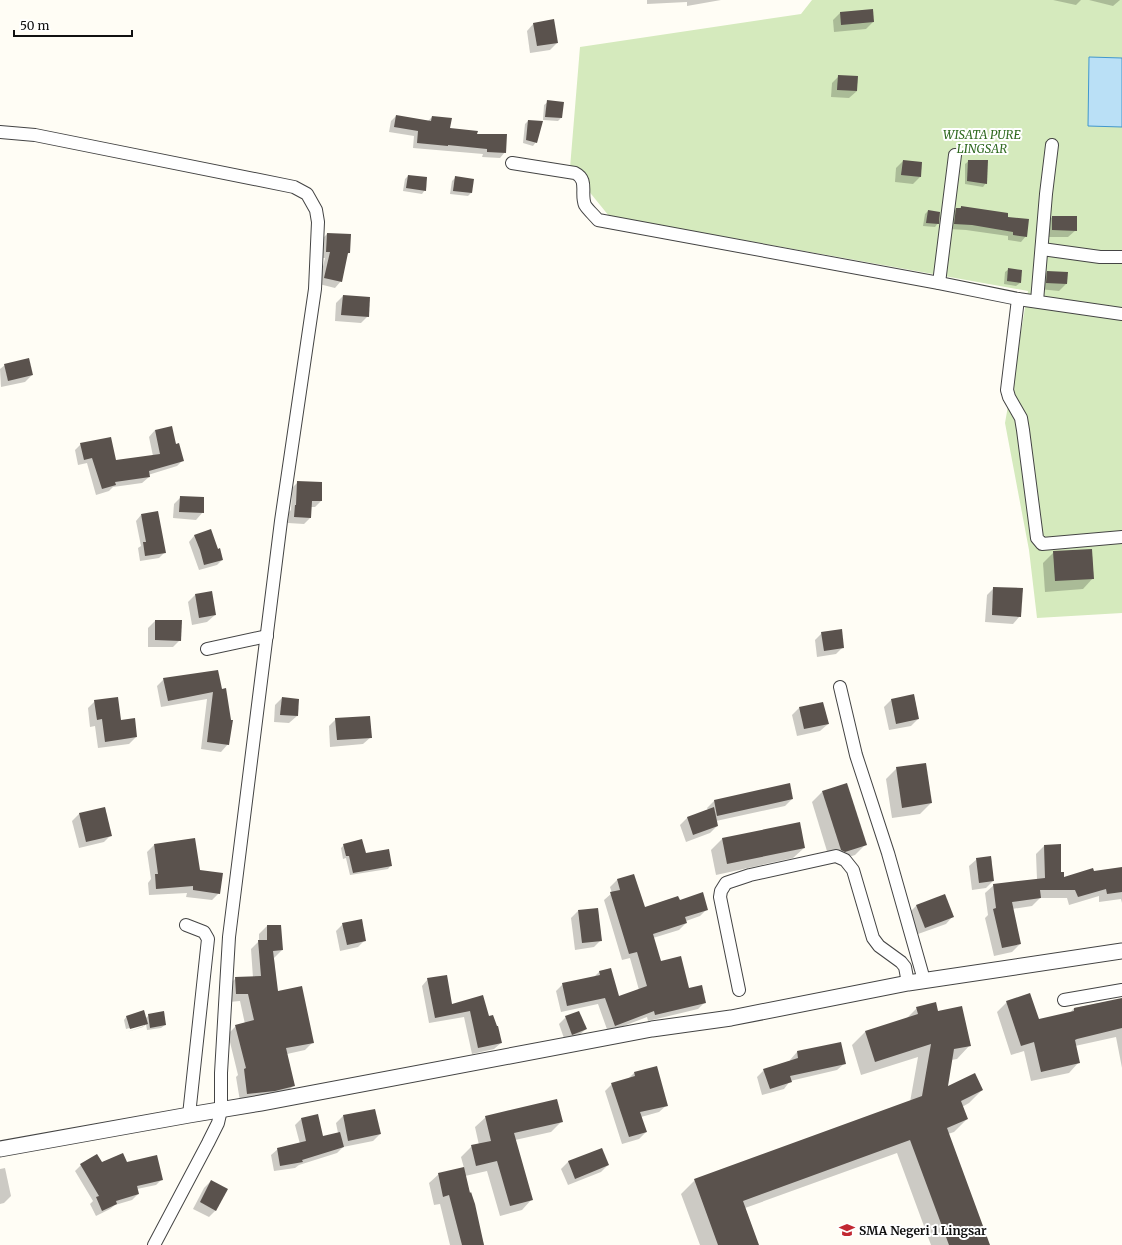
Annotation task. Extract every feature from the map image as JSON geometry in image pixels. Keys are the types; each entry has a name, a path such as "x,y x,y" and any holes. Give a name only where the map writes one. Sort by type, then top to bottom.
{"street":[{"path":"0,132 35,135 294,187 307,194 316,210 318,222 315,289 281,521 229,937 221,1073 221,1110 218,1123 154,1245"},
{"path":"1037,301 1046,194 1052,145"},
{"path":"939,283 955,154"},
{"path":"512,163 580,175 586,206 598,220 1018,299 1122,314"},
{"path":"1042,249 1100,257 1122,257"},
{"path":"1018,299 1007,390 1009,397 1021,418 1037,538 1042,544 1122,537"},
{"path":"208,649 267,636"},
{"path":"840,687 856,755 888,853 924,980"},
{"path":"739,990 720,896 721,890 726,883 750,875 836,856 846,860 854,870 873,938 879,946 901,962 905,967 908,983"},
{"path":"186,925 204,932 208,939 189,1115"},
{"path":"0,1149 269,1102 652,1029 731,1018 924,980 1122,951"},
{"path":"1064,1000 1122,990"}],"green space":[{"name":"WISATA PURE LINGSAR","path":"812,0 1122,0 1122,613 1037,618 1029,550 1005,423 1028,291 609,216 570,168 580,47 801,14"}],"water":[{"path":"1089,57 1122,58 1122,127 1088,126"}],"building":[{"path":"873,9 874,22 841,25 840,12"},
{"path":"554,19 558,43 537,46 533,23"},
{"path":"838,75 858,76 857,91 837,90"},
{"path":"547,100 564,102 562,118 545,117"},
{"path":"396,115 431,121 432,116 452,118 450,128 478,131 477,134 507,134 506,153 487,152 487,149 417,143 418,131 394,127"},
{"path":"528,120 543,121 537,143 526,140"},
{"path":"903,160 922,162 921,177 901,175"},
{"path":"968,160 988,160 987,184 967,181"},
{"path":"408,175 427,177 426,191 406,188"},
{"path":"455,176 474,179 472,193 453,191"},
{"path":"961,206 1008,213 1008,217 1029,219 1027,237 1013,235 1013,232 972,225 954,224 956,208 961,208"},
{"path":"928,210 940,212 939,224 926,223"},
{"path":"1052,216 1077,216 1077,231 1052,230"},
{"path":"327,233 351,234 350,253 348,253 342,282 324,278 330,252 326,252"},
{"path":"1008,268 1022,270 1021,283 1007,281"},
{"path":"1047,271 1068,272 1067,284 1046,283"},
{"path":"343,295 370,297 369,317 341,315"},
{"path":"29,358 33,375 8,381 4,364"},
{"path":"172,426 176,444 179,443 184,461 149,471 150,477 115,482 116,485 102,489 92,458 84,460 80,443 111,437 116,460 160,454 155,430"},
{"path":"297,481 322,482 322,501 312,501 311,518 294,517"},
{"path":"180,496 204,497 204,513 179,512"},
{"path":"158,511 166,553 145,556 143,542 146,542 141,514"},
{"path":"211,529 218,549 220,548 223,560 204,565 194,535"},
{"path":"1092,549 1094,579 1055,581 1053,551"},
{"path":"993,587 1023,588 1021,617 992,615"},
{"path":"212,591 216,615 199,618 195,594"},
{"path":"155,620 182,620 181,641 155,640"},
{"path":"842,629 844,648 824,651 821,632"},
{"path":"218,670 222,689 226,688 231,720 233,720 229,745 207,742 213,692 168,701 163,678"},
{"path":"914,694 919,719 896,724 891,699"},
{"path":"118,697 121,720 135,718 137,737 105,742 102,719 97,720 94,700"},
{"path":"282,697 299,699 298,716 280,715"},
{"path":"823,702 829,724 804,729 799,707"},
{"path":"370,716 372,738 337,740 335,718"},
{"path":"926,763 932,803 902,808 896,767"},
{"path":"790,783 793,799 717,816 714,800"},
{"path":"847,783 867,845 845,852 841,850 822,791"},
{"path":"105,807 112,836 86,842 79,813"},
{"path":"714,807 718,826 693,835 687,817"},
{"path":"800,822 805,848 727,864 722,838"},
{"path":"195,838 200,870 223,873 220,894 193,890 193,886 156,889 155,874 158,874 154,844"},
{"path":"362,839 366,853 389,849 392,866 353,873 349,856 346,856 343,844"},
{"path":"1061,844 1061,872 1064,872 1064,877 1093,868 1094,871 1122,867 1122,892 1107,894 1106,889 1078,897 1075,890 1040,890 1041,898 1012,902 1021,944 1002,948 993,909 996,908 993,884 1045,878 1044,845"},
{"path":"991,856 994,881 979,883 976,858"},
{"path":"634,874 645,907 678,896 680,900 703,892 708,910 685,917 687,923 653,934 661,961 681,956 689,988 702,985 706,1003 655,1015 654,1011 615,1026 605,998 567,1006 562,983 600,975 599,971 611,968 619,996 647,986 637,952 629,954 610,892 620,890 617,879"},
{"path":"945,894 954,917 925,928 916,905"},
{"path":"598,908 602,941 582,943 578,910"},
{"path":"362,919 366,941 347,945 342,923"},
{"path":"267,925 281,925 283,950 273,951 278,991 302,986 314,1043 286,1048 295,1086 275,1091 247,1094 244,1069 246,1068 235,1025 254,1020 248,994 236,994 235,977 261,976 258,940 267,940"},
{"path":"447,975 452,1004 483,995 489,1016 493,1015 498,1026 502,1043 478,1048 470,1011 435,1018 427,978"},
{"path":"1030,993 1039,1019 1074,1011 1074,1008 1122,998 1122,1028 1075,1040 1080,1063 1041,1072 1034,1042 1021,1046 1006,1001"},
{"path":"936,1002 938,1011 962,1006 971,1046 954,1049 948,1086 975,1073 983,1090 961,1101 968,1119 947,1128 990,1245 949,1245 910,1140 743,1201 759,1245 718,1245 694,1179 922,1096 931,1044 875,1062 865,1031 918,1014 916,1007"},
{"path":"144,1010 148,1024 130,1029 126,1016"},
{"path":"164,1011 166,1025 150,1028 148,1014"},
{"path":"579,1011 587,1029 572,1035 565,1016"},
{"path":"841,1042 846,1064 790,1076 792,1082 770,1089 763,1069 798,1058 797,1051"},
{"path":"657,1066 668,1106 640,1112 647,1132 629,1137 611,1083 635,1076 634,1072"},
{"path":"557,1099 563,1122 514,1133 533,1200 510,1206 497,1161 476,1166 471,1145 491,1141 485,1116"},
{"path":"375,1109 381,1134 348,1141 343,1115"},
{"path":"318,1114 323,1136 340,1132 344,1147 302,1160 303,1162 280,1166 277,1148 306,1141 301,1118"},
{"path":"602,1148 609,1165 575,1179 568,1161"},
{"path":"123,1153 127,1162 157,1155 163,1180 137,1186 139,1194 116,1201 117,1204 102,1211 96,1197 99,1196 80,1164 97,1154 102,1162"},
{"path":"464,1167 470,1193 471,1192 475,1204 484,1245 462,1245 449,1195 443,1197 438,1173"},
{"path":"211,1180 228,1189 216,1211 200,1202"}],"place":[{"name":"SMA Negeri 1 Lingsar","path":"847,1230"}]}
